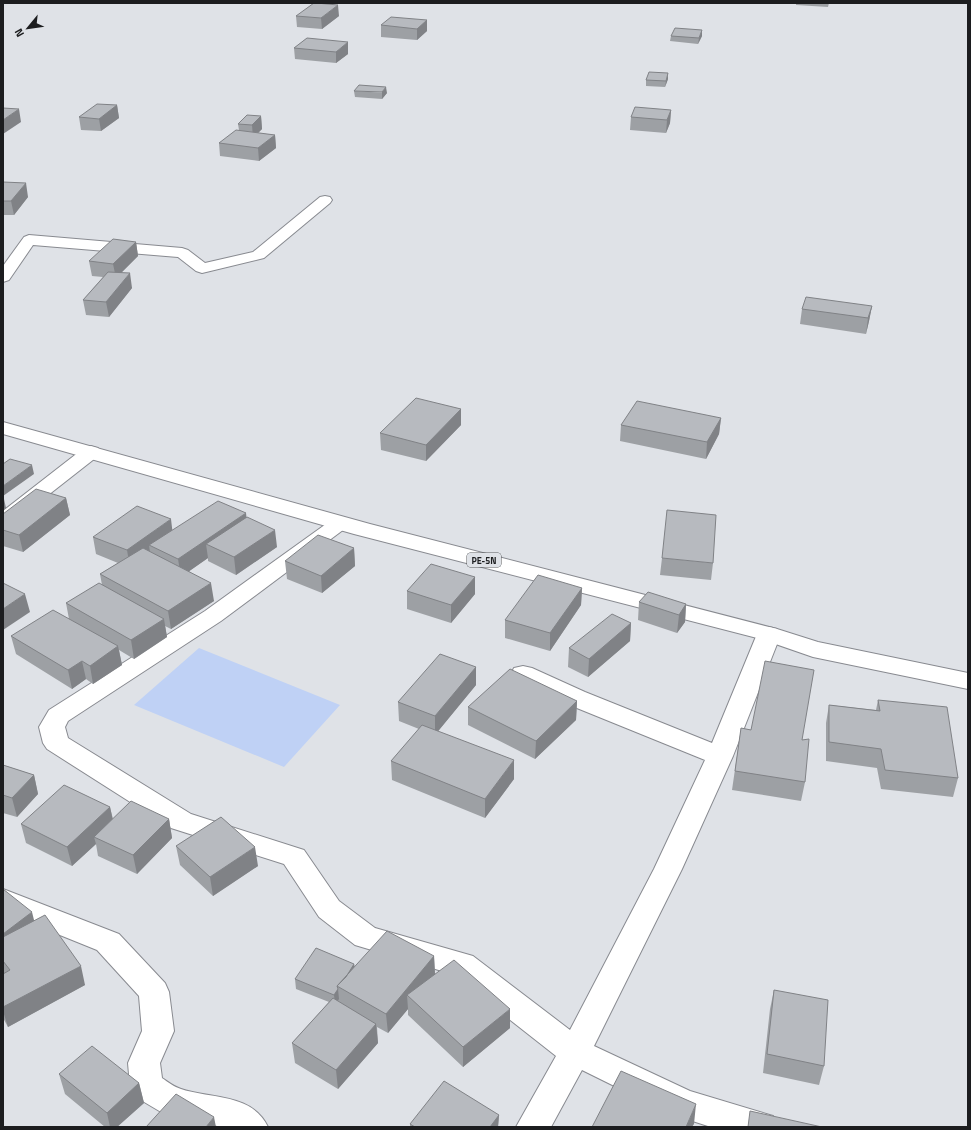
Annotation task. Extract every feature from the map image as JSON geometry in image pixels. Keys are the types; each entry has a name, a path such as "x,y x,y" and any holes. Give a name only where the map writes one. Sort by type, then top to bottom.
{"main road":[{"path":"3,277 29,240 182,253 202,268 258,255 325,200"},
{"name":"PE-5N","path":"3,428 340,523 769,634 813,649 968,681"},
{"path":"3,521 91,452"},
{"path":"340,523 213,616 58,716 52,727 56,743 181,821 294,857 329,909 365,937 462,965 575,1052 683,1104 761,1127"},
{"path":"533,1127 575,1052 668,869 720,756 769,634"},
{"path":"523,674 576,698 720,756"},
{"path":"3,900 108,942 154,992 158,1031 144,1063 146,1086 173,1102 235,1115 251,1127"}],"shaded area":[{"path":"199,648 340,705 284,767 134,705"}],"building":[{"path":"314,3 338,5 321,18 296,16"},
{"path":"391,17 427,20 417,29 381,25"},
{"path":"675,28 702,30 699,38 671,36"},
{"path":"307,38 348,42 336,52 294,48"},
{"path":"649,72 668,73 666,81 646,80"},
{"path":"359,85 386,87 382,92 354,91"},
{"path":"97,104 117,105 99,119 79,117"},
{"path":"635,107 671,110 667,120 631,117"},
{"path":"3,108 19,109 3,120"},
{"path":"247,115 261,116 252,125 238,124"},
{"path":"236,130 275,135 258,148 219,143"},
{"path":"3,182 26,183 11,201 3,201"},
{"path":"113,239 136,242 113,264 89,261"},
{"path":"108,272 130,273 106,302 83,300"},
{"path":"806,297 872,306 868,318 802,309"},
{"path":"416,398 461,409 426,445 380,433"},
{"path":"637,401 721,418 707,442 621,425"},
{"path":"10,459 32,465 3,486 3,464"},
{"path":"36,489 66,498 19,535 3,530 3,514"},
{"path":"218,501 246,513 178,559 149,545"},
{"path":"137,506 171,519 127,550 93,537"},
{"path":"667,510 716,515 713,563 662,558"},
{"path":"247,517 275,530 234,557 206,544"},
{"path":"318,535 354,548 321,576 285,561"},
{"path":"143,548 211,583 168,611 100,574"},
{"path":"431,564 475,577 451,605 407,591"},
{"path":"538,575 582,588 550,633 505,620"},
{"path":"3,583 25,594 3,609"},
{"path":"99,583 164,619 131,640 66,603"},
{"path":"648,592 686,604 679,615 639,602"},
{"path":"53,610 118,646 90,666 82,661 68,670 11,636"},
{"path":"612,614 631,623 589,659 569,648"},
{"path":"440,654 476,667 435,716 398,702"},
{"path":"765,661 814,670 802,740 809,739 805,782 735,771 741,728 751,730"},
{"path":"510,669 577,701 536,741 468,707"},
{"path":"878,700 947,707 958,778 885,770 881,749 829,742 829,705 880,711"},
{"path":"422,725 514,760 485,799 391,761"},
{"path":"3,765 34,775 12,798 3,795"},
{"path":"64,785 110,807 67,847 21,824"},
{"path":"131,801 169,819 133,855 94,837"},
{"path":"221,817 255,847 210,877 176,846"},
{"path":"3,889 32,912 3,934"},
{"path":"45,915 81,966 3,1007 3,974 10,970 3,961 3,937"},
{"path":"387,931 434,956 386,1014 337,986"},
{"path":"316,948 354,964 346,977 337,986 338,989 334,995 295,979"},
{"path":"454,960 510,1009 463,1047 407,995"},
{"path":"774,990 828,1000 824,1066 767,1054"},
{"path":"333,998 376,1024 336,1070 292,1043"},
{"path":"92,1046 139,1083 107,1113 59,1074"},
{"path":"621,1071 696,1104 686,1127 592,1127"},
{"path":"444,1081 499,1115 490,1127 415,1127 410,1124"},
{"path":"176,1094 214,1117 206,1127 146,1127"},
{"path":"750,1111 822,1127 748,1127"}]}
